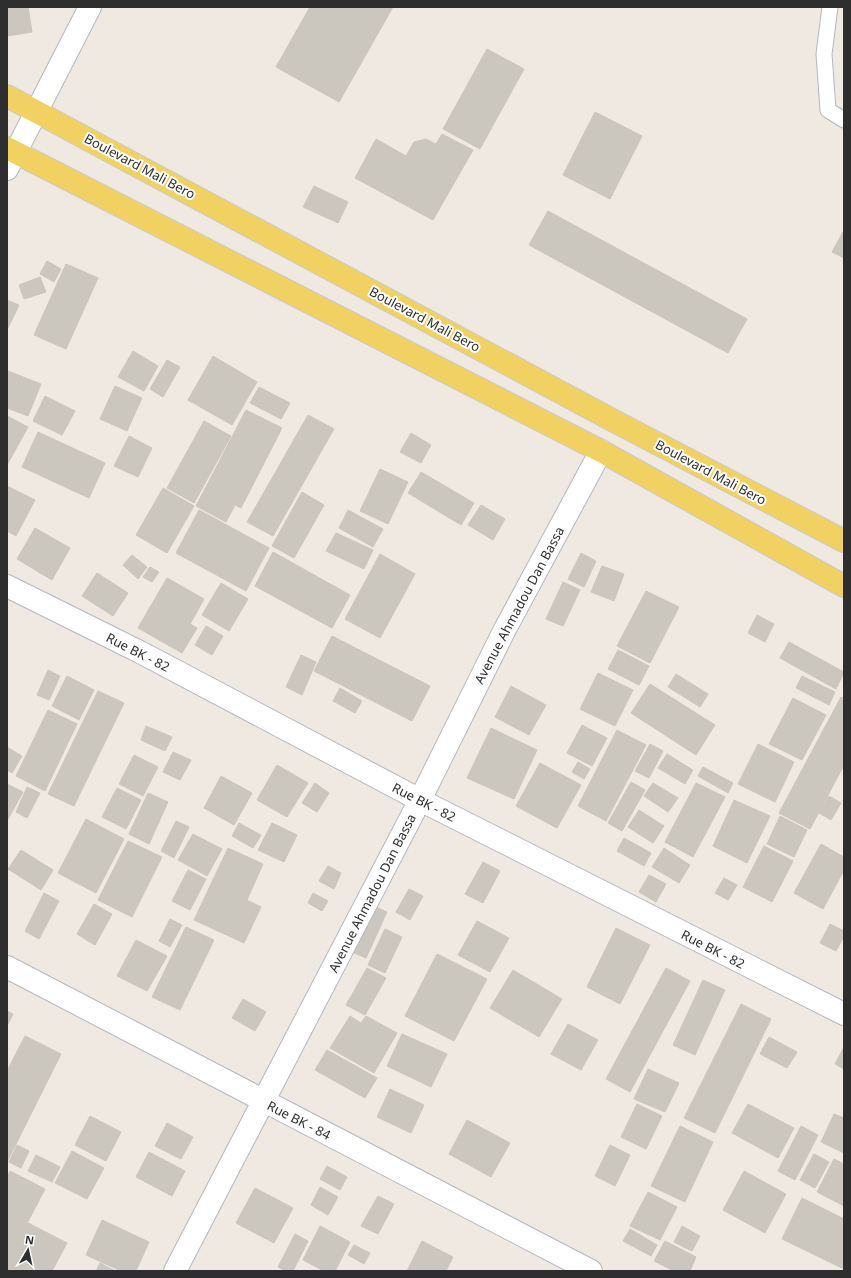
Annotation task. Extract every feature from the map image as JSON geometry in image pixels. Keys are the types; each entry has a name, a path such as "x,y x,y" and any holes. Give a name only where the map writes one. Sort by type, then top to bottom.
{"main road":[{"name":"Boulevard Mali Bero","path":"7,96 616,422 844,541"},
{"path":"10,156 601,451 844,586"}],"street":[{"path":"10,156 37,111 90,7"},
{"name":"Avenue Ahmadou Dan Bassa","path":"176,1271 265,1102 420,800 504,631 601,451"},
{"name":"Rue BK - 82","path":"7,586 140,652 420,800 844,1014"},
{"name":"Rue BK - 84","path":"7,968 591,1271"}],"lane":[{"path":"830,7 824,54 828,110 844,120"}],"building":[{"path":"7,7 28,7 32,32 7,36"},
{"path":"310,7 393,7 339,102 276,67"},
{"path":"487,49 524,69 480,149 443,129"},
{"path":"595,112 642,136 610,199 563,175"},
{"path":"442,134 473,150 433,220 355,178 376,139 406,156 414,142 426,139 436,144"},
{"path":"314,186 348,202 338,223 303,207"},
{"path":"548,211 747,319 728,353 529,245"},
{"path":"844,230 844,258 832,252"},
{"path":"47,261 61,269 54,282 40,274"},
{"path":"66,264 98,278 66,349 34,335"},
{"path":"40,277 46,292 24,299 19,285"},
{"path":"7,300 19,305 7,330"},
{"path":"133,351 158,366 144,391 118,377"},
{"path":"213,356 257,382 232,425 188,400"},
{"path":"167,360 180,367 163,397 150,389"},
{"path":"8,371 41,384 28,416 7,408"},
{"path":"115,386 142,398 127,431 100,419"},
{"path":"259,387 290,403 281,419 250,403"},
{"path":"45,396 75,411 62,435 33,421"},
{"path":"246,410 282,428 241,508 235,505 226,522 196,506"},
{"path":"308,415 334,429 273,536 247,522"},
{"path":"7,416 28,427 7,465"},
{"path":"204,421 231,436 194,503 167,488"},
{"path":"38,432 105,463 89,498 22,467"},
{"path":"411,433 431,445 421,463 400,452"},
{"path":"129,436 152,448 138,477 114,466"},
{"path":"380,469 408,482 388,524 360,511"},
{"path":"421,472 474,503 461,525 408,493"},
{"path":"7,486 35,500 16,536 7,531"},
{"path":"163,488 194,506 167,553 136,535"},
{"path":"302,492 324,505 294,558 272,546"},
{"path":"481,505 505,519 493,540 468,525"},
{"path":"199,510 269,548 246,591 176,553"},
{"path":"348,510 383,529 373,547 339,528"},
{"path":"35,528 70,548 52,580 17,559"},
{"path":"336,533 373,550 364,569 326,551"},
{"path":"273,552 350,595 332,628 255,586"},
{"path":"581,553 596,561 584,587 568,579"},
{"path":"380,554 415,574 380,638 345,619"},
{"path":"132,555 147,567 138,579 123,565"},
{"path":"602,566 624,574 614,601 591,592"},
{"path":"150,567 159,572 152,582 143,577"},
{"path":"97,573 128,593 113,616 82,596"},
{"path":"167,578 204,599 190,624 197,628 182,653 138,628"},
{"path":"563,582 580,590 563,626 546,619"},
{"path":"221,583 248,599 229,631 202,615"},
{"path":"646,591 679,607 650,663 617,646"},
{"path":"757,615 774,624 765,642 748,633"},
{"path":"206,626 223,636 212,655 195,645"},
{"path":"332,636 430,686 412,721 314,671"},
{"path":"789,642 844,672 836,689 780,658"},
{"path":"618,650 649,666 639,685 608,669"},
{"path":"301,655 316,662 302,695 286,687"},
{"path":"48,670 60,676 49,700 37,695"},
{"path":"598,673 633,690 615,726 580,709"},
{"path":"676,674 708,694 700,707 668,687"},
{"path":"67,676 94,690 79,720 52,706"},
{"path":"802,676 835,692 829,705 796,688"},
{"path":"650,684 715,725 696,755 631,713"},
{"path":"511,686 546,705 529,735 495,717"},
{"path":"340,688 362,701 355,713 333,701"},
{"path":"98,691 124,703 74,806 48,794"},
{"path":"841,697 844,699 844,765 810,829 779,813"},
{"path":"793,698 826,715 802,760 769,744"},
{"path":"48,710 77,724 45,791 16,776"},
{"path":"582,725 607,738 592,766 567,753"},
{"path":"146,726 172,737 165,751 141,740"},
{"path":"491,728 537,750 514,799 467,778"},
{"path":"617,730 646,745 606,821 578,806"},
{"path":"650,744 663,751 649,778 635,771"},
{"path":"758,744 794,762 775,802 738,784"},
{"path":"7,747 22,756 12,773 7,770"},
{"path":"173,752 191,760 180,780 163,772"},
{"path":"667,754 693,770 685,784 658,768"},
{"path":"134,755 158,767 143,796 119,784"},
{"path":"578,762 590,769 584,779 572,772"},
{"path":"540,763 581,785 557,828 516,806"},
{"path":"277,765 308,783 287,817 257,800"},
{"path":"703,767 733,783 728,793 698,776"},
{"path":"221,776 252,793 234,825 204,808"},
{"path":"631,782 645,790 622,831 608,823"},
{"path":"315,783 329,793 317,812 302,803"},
{"path":"653,783 678,798 668,812 644,796"},
{"path":"696,783 725,797 693,857 665,842"},
{"path":"7,784 23,792 7,821"},
{"path":"27,787 40,793 27,818 16,812"},
{"path":"117,788 141,800 126,829 102,817"},
{"path":"148,793 168,802 149,844 129,834"},
{"path":"829,796 841,803 831,820 819,813"},
{"path":"734,800 770,816 747,863 713,846"},
{"path":"639,810 664,826 653,843 628,827"},
{"path":"780,816 807,830 794,857 767,844"},
{"path":"86,819 124,839 96,893 58,873"},
{"path":"176,821 189,827 174,858 161,851"},
{"path":"239,823 261,835 253,848 232,836"},
{"path":"272,823 297,835 284,862 258,850"},
{"path":"193,834 222,849 207,876 178,860"},
{"path":"624,838 651,853 644,866 617,851"},
{"path":"128,841 162,857 132,917 98,900"},
{"path":"821,844 844,857 844,870 823,909 794,893"},
{"path":"764,846 793,861 772,902 743,887"},
{"path":"228,848 263,864 247,900 261,907 244,943 194,920"},
{"path":"664,848 690,865 679,883 652,867"},
{"path":"21,850 53,870 41,890 8,869"},
{"path":"483,862 500,871 483,903 465,894"},
{"path":"328,866 341,873 334,889 319,881"},
{"path":"188,870 206,879 190,910 172,901"},
{"path":"649,875 666,884 656,902 639,892"},
{"path":"724,878 737,885 728,900 715,893"},
{"path":"409,889 423,896 410,920 396,912"},
{"path":"44,893 59,901 39,939 25,931"},
{"path":"313,893 328,901 322,911 308,903"},
{"path":"94,904 112,914 95,945 77,934"},
{"path":"372,905 387,912 366,958 350,951"},
{"path":"170,919 182,925 170,947 159,941"},
{"path":"477,921 509,938 490,972 458,955"},
{"path":"830,924 844,931 844,936 836,951 820,943"},
{"path":"186,927 214,940 180,1010 152,997"},
{"path":"616,928 650,945 620,1004 587,987"},
{"path":"385,929 402,937 385,973 368,965"},
{"path":"136,940 167,956 147,991 117,976"},
{"path":"437,954 487,979 454,1041 405,1016"},
{"path":"367,968 386,978 365,1015 346,1005"},
{"path":"666,968 690,981 630,1092 606,1079"},
{"path":"513,970 562,999 539,1037 490,1008"},
{"path":"703,980 725,990 695,1055 673,1045"},
{"path":"243,999 266,1012 255,1031 232,1018"},
{"path":"741,1004 771,1019 715,1133 684,1118"},
{"path":"7,1011 13,1014 7,1026"},
{"path":"350,1016 361,1023 366,1016 397,1033 374,1073 330,1048"},
{"path":"568,1024 598,1040 581,1070 551,1054"},
{"path":"402,1034 447,1054 431,1087 387,1066"},
{"path":"25,1036 61,1054 7,1162 7,1071"},
{"path":"769,1037 797,1052 787,1068 760,1054"},
{"path":"844,1047 844,1069 835,1064"},
{"path":"327,1050 377,1078 365,1098 315,1070"},
{"path":"648,1069 679,1083 665,1112 634,1099"},
{"path":"390,1089 424,1105 411,1133 377,1117"},
{"path":"637,1104 662,1116 646,1149 621,1137"},
{"path":"748,1104 794,1128 778,1158 732,1133"},
{"path":"834,1114 844,1118 844,1153 821,1142"},
{"path":"90,1116 121,1132 106,1161 75,1145"},
{"path":"467,1120 510,1143 491,1177 449,1154"},
{"path":"167,1123 193,1137 181,1159 155,1146"},
{"path":"680,1126 713,1142 685,1202 651,1186"},
{"path":"801,1126 818,1135 795,1180 778,1171"},
{"path":"17,1145 29,1151 21,1168 9,1162"},
{"path":"610,1145 630,1155 615,1186 595,1176"},
{"path":"72,1151 104,1168 87,1199 55,1183"},
{"path":"149,1152 185,1171 172,1196 136,1177"},
{"path":"814,1154 829,1162 815,1188 800,1180"},
{"path":"36,1155 60,1167 52,1182 28,1171"},
{"path":"834,1159 844,1164 844,1206 817,1192"},
{"path":"327,1166 347,1177 340,1190 320,1179"},
{"path":"10,1171 45,1189 7,1262 7,1177"},
{"path":"744,1171 786,1194 765,1233 723,1210"},
{"path":"320,1187 338,1197 328,1215 311,1205"},
{"path":"255,1188 293,1208 274,1243 236,1223"},
{"path":"648,1192 677,1207 660,1240 630,1226"},
{"path":"378,1196 394,1204 378,1234 361,1226"},
{"path":"802,1198 844,1219 844,1269 782,1239"},
{"path":"102,1220 149,1242 136,1271 121,1271 86,1255"},
{"path":"28,1223 67,1243 52,1271 7,1271 7,1262"},
{"path":"320,1226 350,1242 335,1271 324,1271 303,1260"},
{"path":"682,1226 700,1236 692,1251 674,1242"},
{"path":"630,1229 657,1245 651,1256 623,1241"},
{"path":"295,1234 308,1241 293,1271 285,1271 278,1267"},
{"path":"422,1241 453,1257 446,1271 407,1271"},
{"path":"665,1241 696,1257 690,1271 674,1271 654,1261"},
{"path":"354,1245 370,1253 364,1264 348,1255"},
{"path":"100,1263 115,1271 96,1271"}]}
